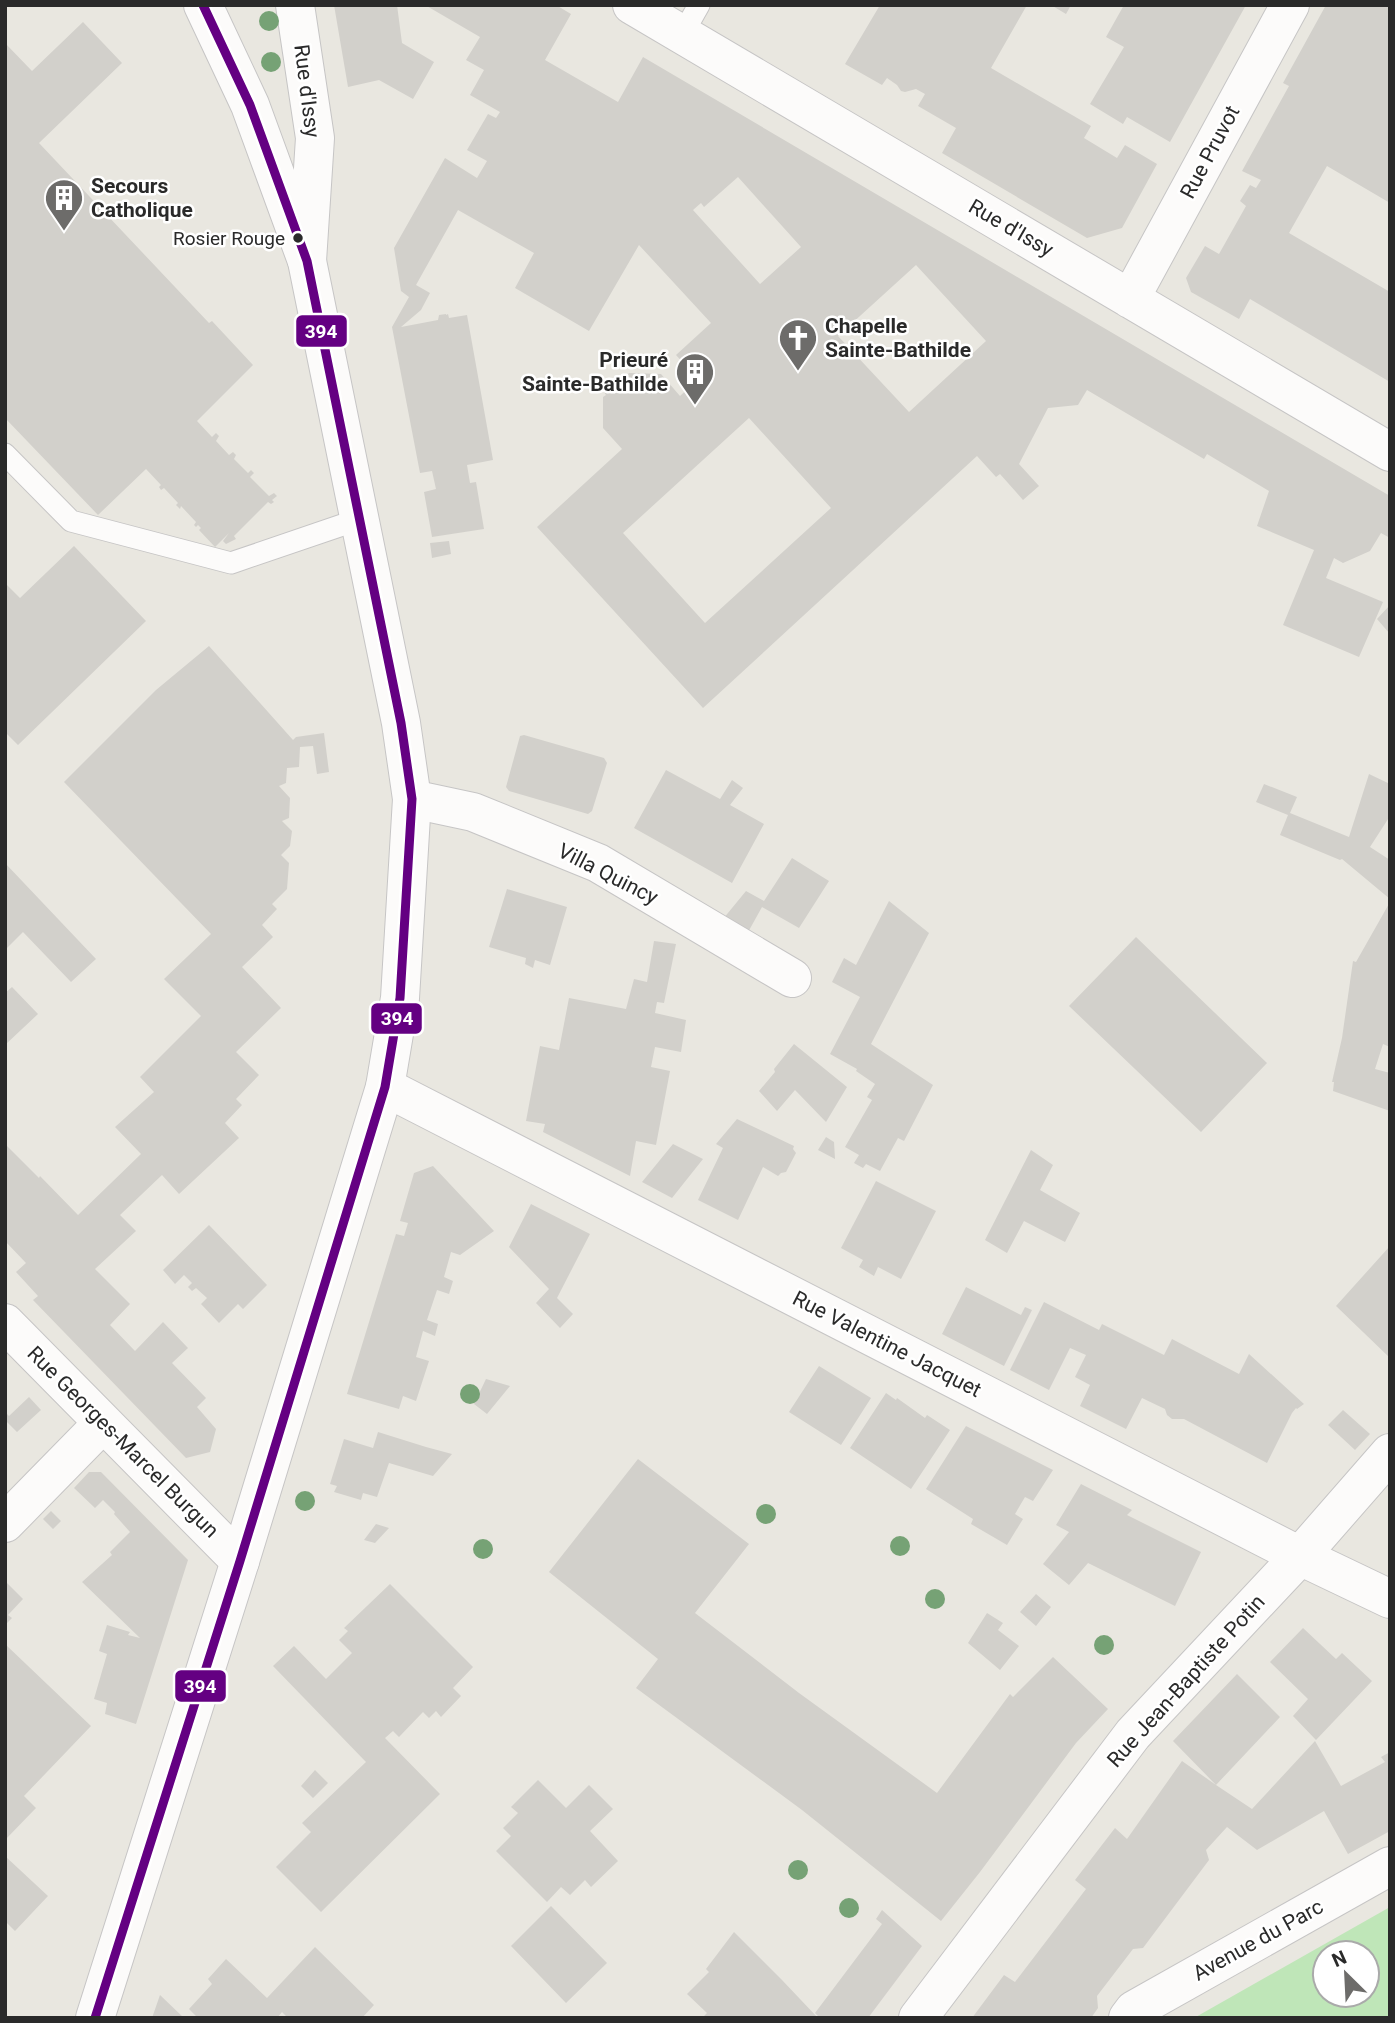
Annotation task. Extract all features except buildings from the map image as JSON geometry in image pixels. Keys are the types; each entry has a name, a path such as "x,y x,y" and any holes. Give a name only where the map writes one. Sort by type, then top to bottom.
{"street":[{"path":"95,2018 240,1561 385,1087 400,998 412,799 401,723 307,261 250,105 203,5"},
{"name":"Rue d'Issy","path":"295,5 315,138 307,261"},
{"name":"Rue d'Issy","path":"632,5 690,20 1130,299 1390,453"},
{"name":"Rue Pruvot","path":"1130,299 1290,5"},
{"name":"Villa Quincy","path":"412,799 473,812 598,863 792,978"},
{"name":"Rue Valentine Jacquet","path":"385,1087 1300,1556 1390,1599"},
{"name":"Rue Georges-Marcel Burgun","path":"5,1323 240,1561"},
{"path":"5,1523 103,1423"},
{"name":"Rue Jean-Baptiste Potin","path":"918,2018 1133,1734 1300,1556 1390,1453"},
{"name":"Avenue du Parc","path":"1128,2018 1134,2010 1390,1866"}],"lane":[{"path":"5,454 71,521 231,563 360,519"}],"green space":[{"path":"1390,1907 1390,2018 1194,2018 1311,1952 1311,2009 1381,2009 1381,1939 1333,1939"}],"transit line":[{"name":"394","path":"95,2018 240,1561 385,1087 400,998 412,799 401,723 307,261 250,105 203,5"}],"place":[{"name":"Secours Catholique","path":"64,232"},
{"name":"Rosier Rouge","path":"298,238"},
{"name":"Chapelle Sainte-Bathilde","path":"798,372"},
{"name":"Prieuré Sainte-Bathilde","path":"695,406"}]}
